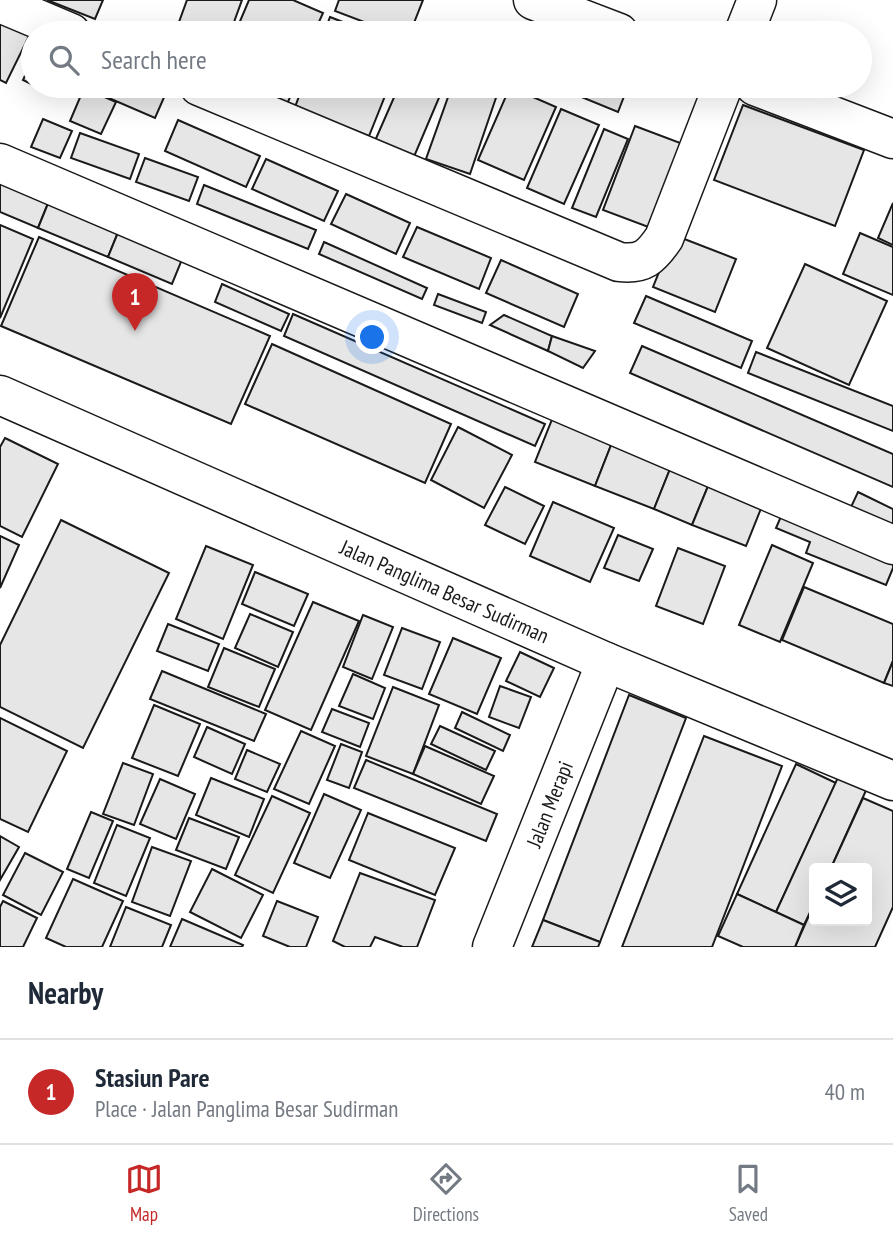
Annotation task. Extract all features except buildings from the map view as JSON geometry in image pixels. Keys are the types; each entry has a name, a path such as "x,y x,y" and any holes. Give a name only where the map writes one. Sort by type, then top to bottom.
{"street":[{"path":"533,0 588,21"},
{"path":"749,21 757,0"},
{"path":"0,3 43,21"},
{"path":"228,98 619,262 630,264 642,263 653,255 664,238 718,98"},
{"path":"786,98 893,139"},
{"path":"0,163 893,545"},
{"name":"Jalan Panglima Besar Sudirman","path":"0,395 606,663 893,781"},
{"name":"Jalan Merapi","path":"492,947 606,663"}],"place":[{"name":"Stasiun Pare","path":"135,331"}]}
